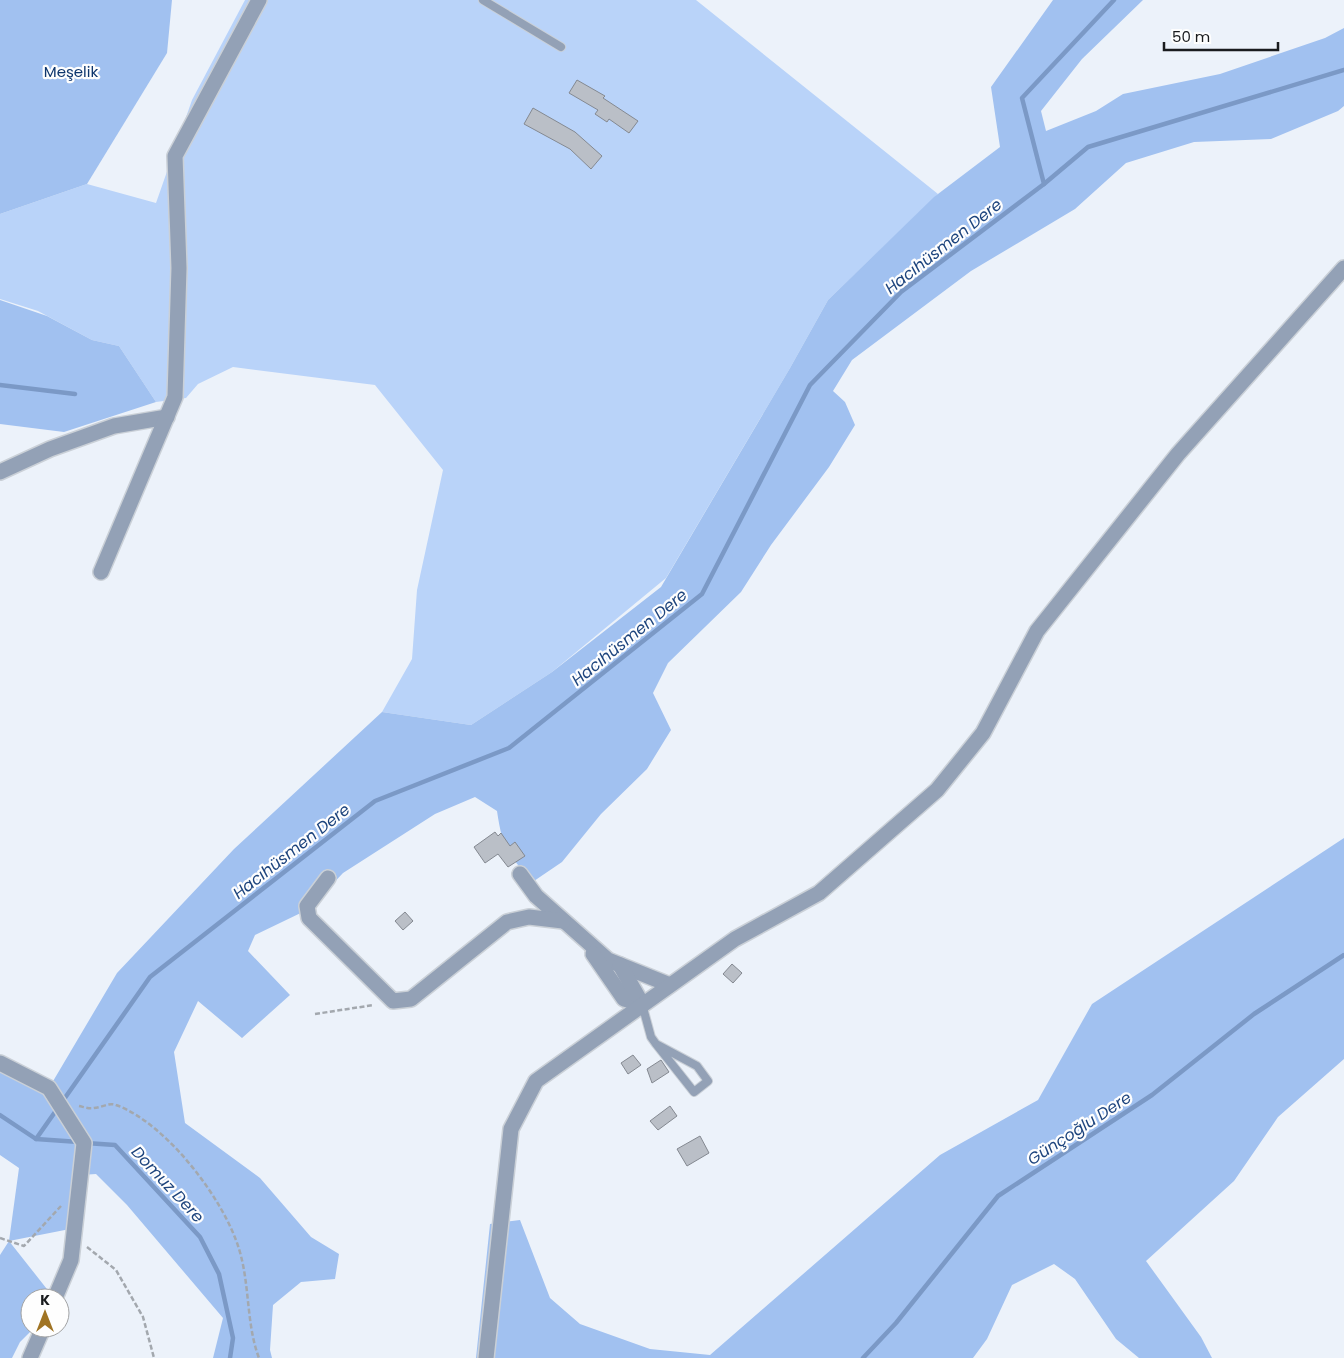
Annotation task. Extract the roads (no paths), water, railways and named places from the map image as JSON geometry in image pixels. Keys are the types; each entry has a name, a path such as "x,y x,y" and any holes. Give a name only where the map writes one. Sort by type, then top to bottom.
{"street":[{"path":"101,572 175,397 179,268 175,156 259,0"},
{"path":"486,1358 511,1129 536,1081 735,939 819,893 937,790 983,733 1037,631 1178,454 1344,268"},
{"path":"0,472 50,449 114,426 167,417"},
{"path":"520,874 536,896 608,960 670,985"},
{"path":"328,878 307,906 309,918 393,1001 410,999 507,922 528,917 563,921"},
{"path":"584,940 624,999 642,1004"},
{"path":"620,965 642,1004"},
{"path":"0,1063 49,1088 84,1143 72,1260 59,1288"},
{"path":"30,1358 38,1338"}],"lane":[{"path":"483,0 561,47"},
{"path":"642,1004 651,1038 694,1092 708,1081 697,1066 656,1044"}],"waterway":[{"name":"Hacıhüsmen Dere","path":"36,1139 150,977 375,801 509,748 702,594 810,385 901,292 1044,184 1022,98 1114,0"},
{"path":"1044,184 1088,147 1344,70"},
{"path":"0,385 75,394"},
{"name":"Günçoğlu Dere","path":"863,1358 896,1323 998,1196 1152,1095 1254,1014 1344,955"},
{"name":"Domuz Dere","path":"0,1115 36,1139 79,1142"},
{"name":"Domuz Dere","path":"86,1143 115,1145 200,1237 219,1274 233,1338 230,1358"}],"park label":[{"name":"Meşelik","path":"71,72"}]}
